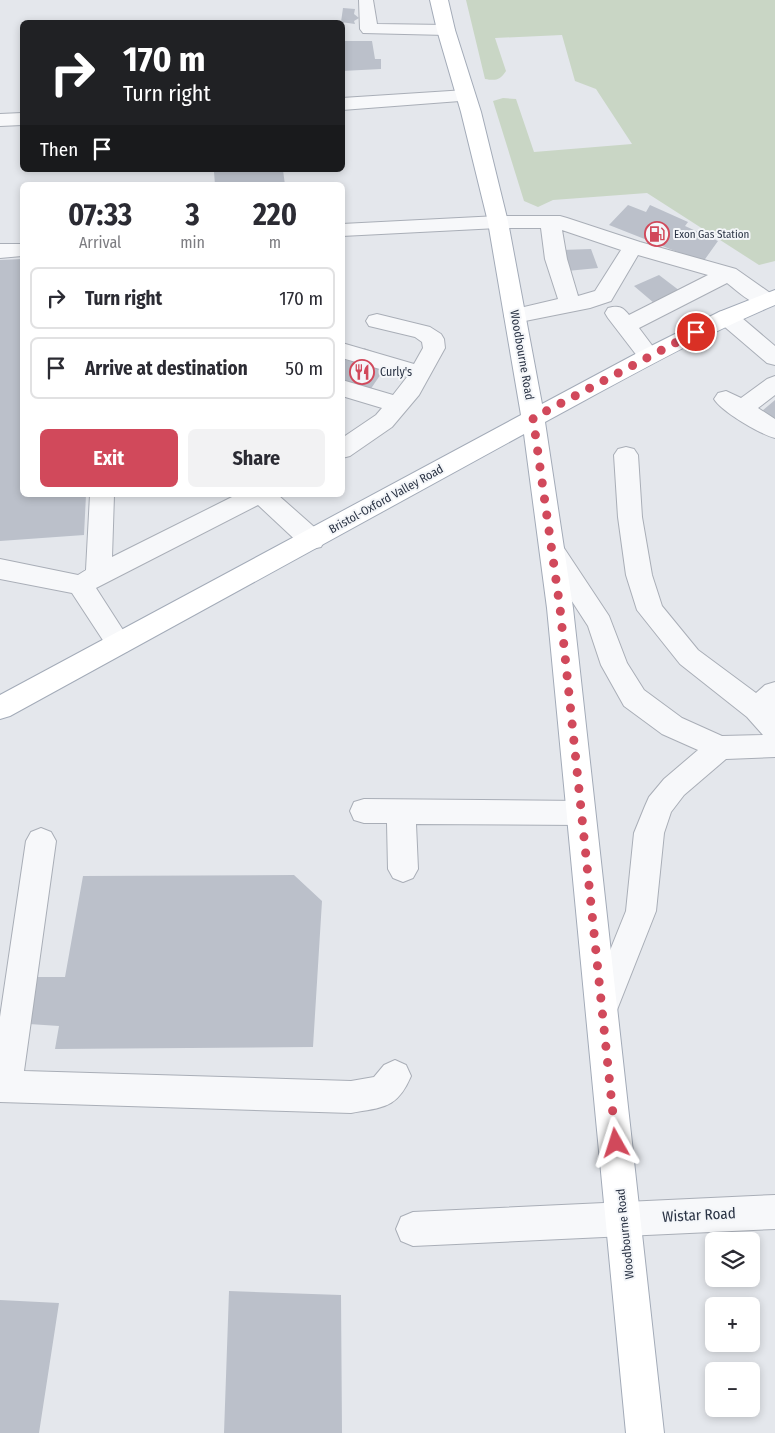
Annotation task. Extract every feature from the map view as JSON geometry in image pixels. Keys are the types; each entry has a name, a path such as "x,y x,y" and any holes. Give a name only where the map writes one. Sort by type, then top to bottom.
{"main road":[{"name":"Woodbourne Road","path":"439,0 498,222 533,418 553,552 645,1433"},
{"name":"Bristol-Oxford Valley Road","path":"0,708 649,356 770,298"}],"street":[{"path":"366,2 369,29 446,30"},
{"path":"345,104 466,96"},
{"path":"0,120 20,119"},
{"path":"345,230 498,222 560,222 633,247 728,274 770,298"},
{"path":"551,222 556,258 570,304"},
{"path":"515,316 590,301 603,296 633,247"},
{"path":"0,251 20,250"},
{"path":"626,326 728,274"},
{"path":"603,296 649,356"},
{"path":"727,317 775,358"},
{"path":"345,448 384,421 411,390 434,348 433,339 411,323 377,321"},
{"path":"345,351 420,372"},
{"path":"747,386 775,367"},
{"path":"775,384 733,404 775,430"},
{"path":"345,389 398,405"},
{"path":"626,455 630,517 636,556 639,575 650,610 688,657 766,701 775,729"},
{"path":"102,497 89,580 119,644"},
{"path":"0,569 89,580 253,497"},
{"path":"265,497 312,540"},
{"path":"553,552 600,624 614,665 634,698 672,726 720,748 775,746"},
{"path":"602,1010 640,911 649,833 658,806 674,787 720,748"},
{"path":"364,811 581,813"},
{"path":"401,811 404,868"},
{"path":"41,841 3,1086 351,1097 383,1091 396,1076"},
{"name":"Wistar Road","path":"414,1229 775,1212"}],"green space":[{"path":"466,0 775,0 775,261 759,265 647,193 553,200 538,207 524,201 493,101 503,98 516,99 534,152 632,144 596,89 575,81 562,35 495,38 506,71 497,79 485,79"}],"building":[{"path":"343,8 355,9 354,14 359,18 354,21 355,24 341,20"},
{"path":"345,41 372,41 375,59 381,59 381,69 345,71"},
{"path":"214,172 283,172 285,182 215,182"},
{"path":"628,205 646,212 650,205 688,222 685,226 718,241 703,262 609,225"},
{"path":"591,249 598,268 567,271 561,250"},
{"path":"20,259 20,497 86,497 84,535 0,541 0,260"},
{"path":"659,275 680,291 654,303 634,286"},
{"name":"Curly's","path":"364,348 380,354 385,368 370,390 345,394 345,360 353,362"},
{"path":"775,400 775,418 762,411"},
{"path":"294,875 322,901 313,1047 55,1049 59,1026 29,1024 35,977 65,977 83,876"},
{"path":"229,1291 341,1295 342,1433 224,1433"},
{"path":"0,1300 59,1303 39,1433 0,1433"}],"place":[{"name":"Exon Gas Station","path":"657,234"},
{"name":"Curly's","path":"362,372"}],"route":[{"path":"616,1143 560,608 533,418 696,332"}]}
